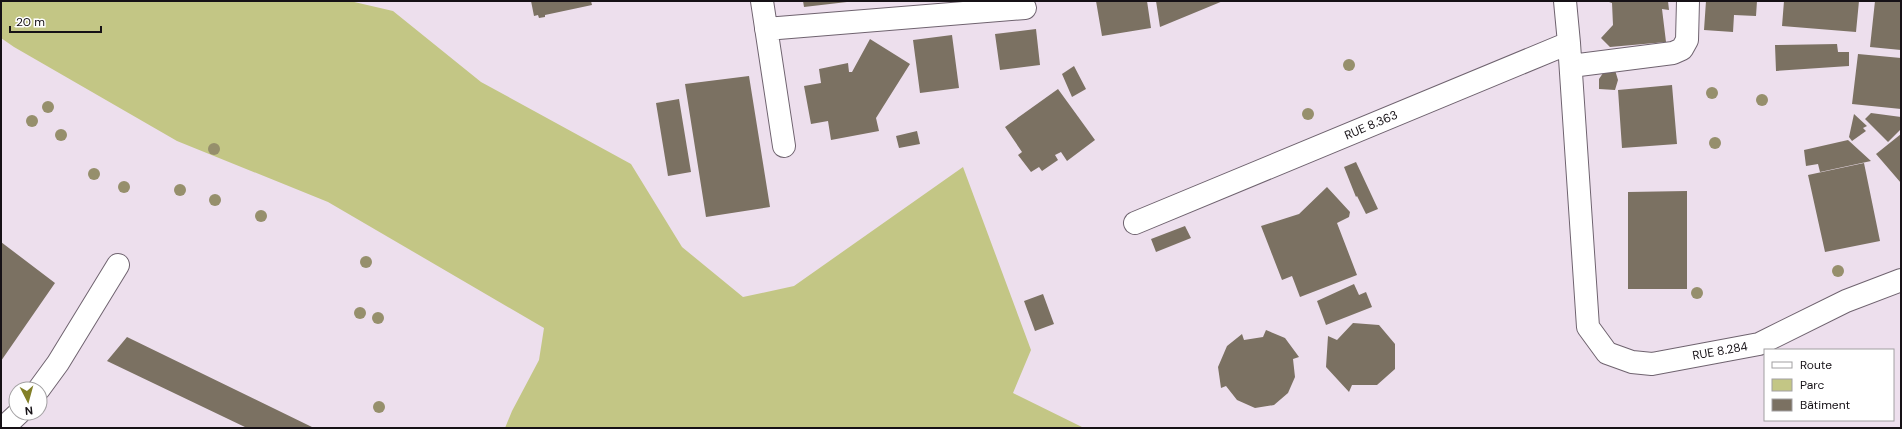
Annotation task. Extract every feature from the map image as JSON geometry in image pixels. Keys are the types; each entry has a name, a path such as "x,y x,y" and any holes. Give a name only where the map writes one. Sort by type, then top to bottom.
{"street":[{"path":"762,1 784,146"},
{"path":"1565,1 1571,66 1673,53 1682,49 1687,40 1688,1"},
{"path":"766,29 1025,8"},
{"name":"RUE 8.363","path":"1135,223 1569,43"},
{"name":"RUE 8.284","path":"1571,66 1588,327 1607,353 1632,362 1652,364 1759,344 1846,301 1901,280"},
{"path":"44,381 58,363 118,265"},
{"path":"2,428 10,421"}],"green space":[{"path":"1,1 350,1 393,11 481,82 631,164 682,247 743,297 794,286 963,167 1031,350 1013,393 1084,428 505,428 512,411 539,360 544,328 328,202 177,141 14,47 1,38"}],"building":[{"path":"531,1 591,1 592,5 545,15 545,17 539,18 538,15 534,16"},
{"path":"803,1 847,1 847,2 804,7"},
{"path":"1096,1 1147,1 1151,28 1102,36"},
{"path":"1156,1 1223,1 1160,27"},
{"path":"1606,1 1668,1 1669,10 1662,9 1666,42 1610,47 1601,38 1613,25 1612,3"},
{"path":"1706,1 1757,1 1756,16 1734,15 1733,32 1704,30"},
{"path":"1784,1 1859,1 1856,32 1782,26"},
{"path":"1875,1 1901,1 1901,50 1870,47"},
{"path":"1036,29 1040,65 1000,70 995,34"},
{"path":"952,35 959,88 920,93 913,40"},
{"path":"870,39 910,64 876,118 879,131 831,140 828,121 811,124 804,86 821,83 819,69 848,63 849,72 852,72"},
{"path":"1837,44 1838,52 1849,52 1849,66 1776,71 1775,45"},
{"path":"1858,54 1901,58 1901,109 1852,104"},
{"path":"1074,66 1086,89 1072,97 1062,74"},
{"path":"1605,70 1615,70 1618,80 1615,90 1599,89 1599,79"},
{"path":"749,76 770,207 706,217 685,84"},
{"path":"1672,85 1677,144 1622,148 1618,90"},
{"path":"1058,89 1095,140 1067,161 1061,152 1055,155 1058,160 1042,171 1039,167 1031,172 1018,155 1022,152 1005,127"},
{"path":"679,99 691,172 668,176 656,103"},
{"path":"1871,113 1901,117 1901,129 1888,142 1865,119"},
{"path":"1854,114 1867,126 1863,128 1866,131 1852,141 1849,137"},
{"path":"917,131 920,144 899,148 896,136"},
{"path":"1901,134 1901,183 1876,154"},
{"path":"1848,140 1871,161 1820,172 1818,164 1806,166 1804,150"},
{"path":"1356,162 1378,209 1366,214 1357,196 1356,197 1344,167"},
{"path":"1864,163 1880,241 1825,252 1808,175"},
{"path":"1327,187 1350,212 1349,217 1337,223 1357,275 1300,297 1292,276 1282,280 1261,226 1299,214"},
{"path":"1687,191 1687,289 1628,289 1628,192"},
{"path":"1185,226 1191,238 1156,252 1151,239"},
{"path":"1,242 55,283 1,361"},
{"path":"1354,284 1359,295 1366,292 1372,307 1326,325 1317,301"},
{"path":"1043,294 1054,324 1035,331 1024,301"},
{"path":"1353,323 1379,325 1395,344 1395,369 1377,385 1352,385 1349,392 1326,367 1328,336 1337,340"},
{"path":"1266,330 1285,338 1299,357 1293,359 1295,377 1288,393 1274,405 1255,408 1237,400 1226,386 1221,388 1218,367 1227,346 1242,334 1244,340 1263,337"},
{"path":"127,337 314,428 247,428 107,361"}]}
